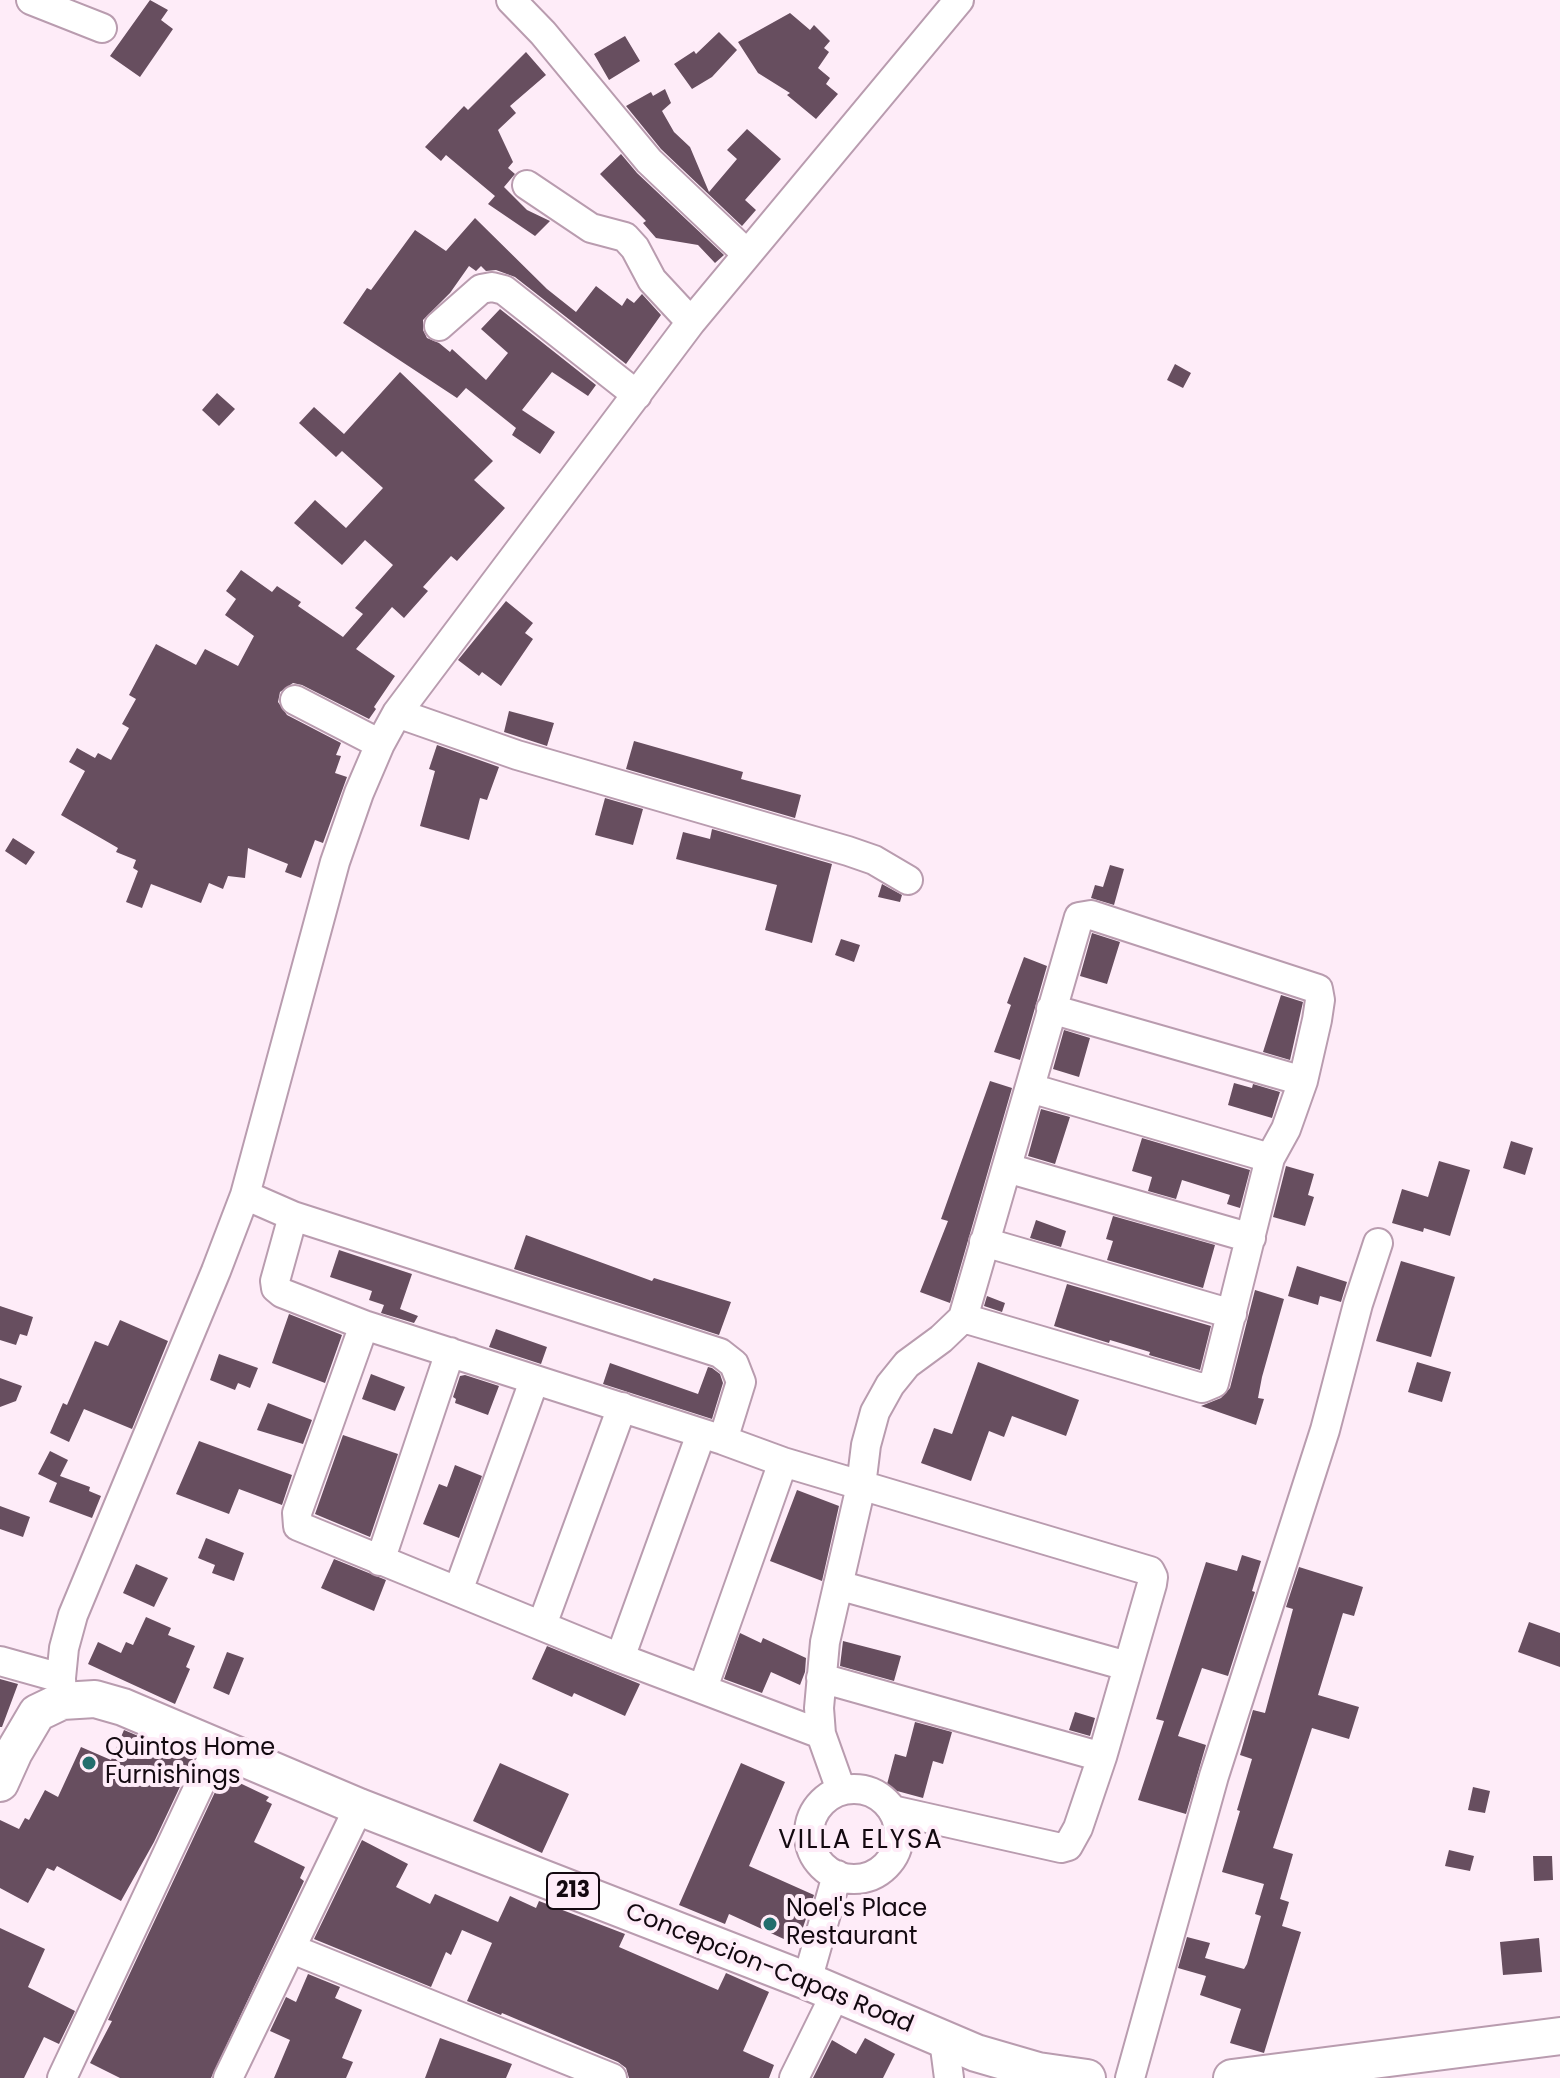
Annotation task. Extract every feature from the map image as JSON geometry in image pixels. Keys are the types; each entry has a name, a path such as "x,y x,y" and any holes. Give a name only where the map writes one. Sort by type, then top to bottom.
{"main road":[{"name":"Concepcion-Capas Road","path":"62,1689 123,1707 359,1807 822,1987 998,2061 1087,2078"},
{"path":"0,1783 37,1713 62,1689"},
{"path":"1232,2078 1560,2036"}],"street":[{"path":"31,0 102,28"},
{"path":"511,0 543,33 649,161 746,253"},
{"path":"0,1661 62,1689 64,1648 73,1615 245,1195 339,850 359,793 397,713 691,322 959,0"},
{"path":"527,185 591,228 625,237 635,248 652,280 691,322"},
{"path":"439,326 481,289 492,287 504,290 637,395"},
{"path":"295,700 380,744"},
{"path":"397,713 547,764 848,851 874,860 908,880"},
{"path":"841,1790 821,1734 821,1678 825,1642 861,1486 866,1445 875,1412 890,1385 907,1364 963,1318 1079,917 1091,915 1318,989 1317,1020 1303,1081 1286,1129 1270,1158 1217,1380 1209,1387 1202,1388 963,1318"},
{"path":"1051,1009 1303,1081"},
{"path":"1030,1088 1270,1158"},
{"path":"1007,1168 1251,1238"},
{"path":"245,1195 293,1216 720,1353 734,1364 741,1382 712,1437 620,1658"},
{"path":"293,1216 275,1281 276,1288 282,1293 364,1325 783,1462 1146,1568 1153,1577 1152,1584 1102,1757 1078,1828 1068,1846 1061,1848 892,1810"},
{"path":"984,1242 1232,1314"},
{"path":"1130,2078 1214,1776 1325,1430 1358,1304 1378,1243"},
{"path":"364,1325 297,1513 298,1526 620,1658 821,1734"},
{"path":"380,1561 450,1352"},
{"path":"458,1591 534,1381"},
{"path":"542,1625 622,1407"},
{"path":"703,1688 783,1462"},
{"path":"838,1585 1127,1666"},
{"path":"821,1678 1102,1757"},
{"path":"62,2078 217,1748"},
{"path":"862,1789 881,1797 892,1810 900,1830 897,1848 888,1864 873,1875 855,1878 837,1875 821,1865 812,1849 809,1831 814,1813 825,1799 841,1790 862,1789"},
{"path":"228,2078 359,1807"},
{"path":"794,2078 822,1987 837,1875"},
{"path":"292,1949 612,2078"},
{"path":"944,2040 949,2078"}],"building":[{"path":"150,0 168,10 161,20 173,29 140,77 110,56"},
{"path":"790,13 810,30 814,25 830,41 824,48 829,52 818,68 830,78 826,84 838,94 816,119 787,95 790,93 758,73 738,42"},
{"path":"719,32 737,50 712,77 692,89 674,64 694,51 696,54"},
{"path":"625,36 640,61 609,80 594,54"},
{"path":"526,52 546,75 510,106 516,113 498,130 513,162 508,168 515,174 504,187 527,210 550,221 535,236 488,204 495,196 446,155 441,161 425,147 464,106 468,110"},
{"path":"665,89 671,103 662,111 674,132 690,147 709,192 737,159 727,150 747,129 781,159 745,200 756,210 742,226 661,149 626,106 651,92 653,96"},
{"path":"621,154 724,255 715,263 698,245 656,238 643,223 646,221 600,174"},
{"path":"475,218 547,289 576,312 596,286 622,306 627,298 634,303 642,294 661,315 626,364 515,277 496,270 486,271 481,266 476,271 469,266 450,293 423,320 427,338 450,352 452,349 486,380 508,353 481,329 500,309 596,385 588,396 552,372 522,410 555,432 540,454 512,435 516,428 466,388 457,398 343,323 367,288 371,290 415,230 446,251"},
{"path":"1175,364 1191,373 1183,388 1167,380"},
{"path":"400,372 493,461 474,480 505,508 457,561 451,556 423,587 428,591 404,618 392,607 356,649 395,676 369,719 302,685 293,683 280,692 278,702 287,715 341,743 336,755 341,756 335,773 347,777 323,843 315,840 301,878 285,872 288,864 248,848 245,878 228,876 223,889 209,883 201,903 151,884 142,908 126,902 138,871 133,868 136,860 116,852 118,848 61,815 85,771 69,762 77,748 95,758 98,753 111,760 129,728 122,724 136,699 129,695 156,644 196,665 205,649 238,666 254,636 225,615 236,599 226,591 241,570 272,592 277,586 301,602 298,606 343,637 363,614 355,608 393,565 365,540 342,565 294,523 315,500 346,528 383,488 342,451 336,457 299,423 314,407 344,434"},
{"path":"217,393 235,409 219,426 202,410"},
{"path":"506,601 533,623 525,633 533,639 501,686 482,672 479,676 458,660"},
{"path":"509,711 554,723 547,746 504,732"},
{"path":"634,741 743,772 741,779 801,795 795,818 626,769"},
{"path":"437,745 499,767 487,800 480,798 469,840 420,826 435,771 429,769"},
{"path":"605,798 643,809 633,845 595,835"},
{"path":"712,829 832,864 812,943 765,930 777,885 676,859 683,832 710,839"},
{"path":"13,838 35,852 26,865 5,851"},
{"path":"1110,865 1124,869 1114,905 1091,898 1095,885 1103,887"},
{"path":"882,884 902,895 900,902 878,897"},
{"path":"1092,933 1120,942 1107,984 1080,976"},
{"path":"841,939 860,945 854,962 835,955"},
{"path":"1024,957 1047,966 1020,1060 994,1052"},
{"path":"1281,995 1303,1002 1290,1060 1263,1052"},
{"path":"1064,1030 1090,1038 1079,1077 1053,1069"},
{"path":"990,1081 1012,1088 950,1303 920,1292 948,1221 941,1219"},
{"path":"1234,1083 1252,1088 1253,1084 1280,1092 1272,1118 1228,1105"},
{"path":"1041,1109 1070,1117 1055,1164 1028,1156"},
{"path":"1142,1138 1250,1170 1240,1208 1227,1204 1230,1195 1182,1180 1176,1199 1148,1191 1152,1177 1132,1171"},
{"path":"1511,1141 1533,1148 1525,1175 1503,1168"},
{"path":"1439,1161 1470,1170 1450,1236 1392,1223 1402,1189 1428,1197"},
{"path":"1286,1166 1314,1174 1308,1195 1314,1197 1305,1226 1273,1217"},
{"path":"1113,1216 1215,1245 1203,1288 1107,1260 1113,1241 1106,1239"},
{"path":"1036,1220 1066,1231 1061,1247 1030,1238"},
{"path":"526,1235 652,1281 654,1278 731,1302 719,1335 514,1269"},
{"path":"339,1250 412,1274 400,1309 418,1316 414,1323 381,1313 384,1305 369,1300 372,1291 330,1277"},
{"path":"1401,1261 1455,1277 1431,1357 1376,1341"},
{"path":"1297,1266 1347,1282 1341,1302 1320,1296 1318,1305 1288,1296"},
{"path":"1067,1284 1211,1326 1200,1370 1149,1355 1150,1352 1054,1326"},
{"path":"1255,1290 1284,1299 1262,1377 1258,1398 1264,1399 1256,1425 1201,1406 1221,1398 1230,1388"},
{"path":"987,1296 1005,1303 1002,1312 984,1306"},
{"path":"0,1306 33,1317 27,1336 20,1334 16,1345 0,1340"},
{"path":"289,1314 342,1335 325,1383 272,1363"},
{"path":"120,1320 168,1341 132,1429 84,1409 69,1442 50,1433 63,1403 67,1405 95,1341 108,1346"},
{"path":"496,1329 547,1347 541,1364 489,1347"},
{"path":"219,1354 258,1368 250,1388 238,1383 235,1390 210,1380"},
{"path":"978,1362 1079,1400 1066,1436 1012,1416 1004,1437 989,1431 971,1481 921,1463 934,1428 952,1434"},
{"path":"1417,1362 1451,1372 1442,1402 1408,1392"},
{"path":"610,1363 698,1394 708,1367 712,1368 720,1374 723,1383 712,1419 603,1384"},
{"path":"371,1374 405,1387 395,1411 362,1399"},
{"path":"460,1376 499,1386 488,1415 455,1403 453,1397"},
{"path":"0,1378 22,1386 16,1401 0,1407"},
{"path":"268,1403 312,1420 303,1444 257,1430"},
{"path":"343,1435 398,1454 370,1537 315,1514"},
{"path":"199,1441 292,1475 282,1505 239,1489 229,1514 176,1494"},
{"path":"50,1451 68,1460 60,1476 90,1487 89,1491 101,1496 92,1518 49,1502 57,1483 38,1474"},
{"path":"455,1465 482,1476 459,1538 423,1524 439,1484 447,1487"},
{"path":"797,1490 839,1506 822,1581 770,1561"},
{"path":"0,1506 30,1517 23,1537 0,1529"},
{"path":"206,1538 244,1553 234,1581 212,1573 215,1565 198,1558"},
{"path":"1242,1555 1261,1561 1252,1591 1255,1592 1228,1676 1202,1668 1178,1736 1206,1745 1186,1814 1138,1800 1164,1721 1156,1719 1206,1562 1237,1571"},
{"path":"334,1559 386,1580 374,1611 321,1588"},
{"path":"136,1564 168,1578 154,1607 123,1593"},
{"path":"1299,1567 1363,1587 1354,1616 1343,1613 1318,1695 1359,1707 1349,1739 1312,1728 1273,1848 1293,1854 1280,1899 1289,1902 1282,1926 1301,1932 1264,2053 1230,2043 1241,2009 1200,1995 1206,1976 1178,1968 1187,1937 1210,1943 1205,1958 1244,1969 1247,1964 1261,1916 1255,1914 1264,1884 1222,1872 1252,1759 1240,1755 1253,1710 1265,1713 1293,1609 1286,1607"},
{"path":"146,1617 171,1628 168,1635 195,1646 186,1667 190,1669 175,1704 88,1664 98,1642 121,1653 126,1642 133,1645"},
{"path":"1529,1622 1560,1633 1560,1667 1518,1652"},
{"path":"740,1633 761,1643 763,1638 806,1658 800,1685 771,1672 762,1693 724,1679"},
{"path":"843,1641 901,1656 894,1681 840,1666"},
{"path":"547,1646 640,1684 625,1716 574,1693 572,1697 532,1679"},
{"path":"227,1652 244,1658 229,1695 213,1688"},
{"path":"0,1679 18,1684 2,1727 0,1727"},
{"path":"1075,1712 1095,1718 1090,1736 1069,1730"},
{"path":"915,1722 952,1732 943,1764 933,1761 923,1798 886,1788 895,1754 906,1757"},
{"path":"124,1730 193,1759 154,1842 121,1901 57,1866 54,1871 47,1868 28,1903 0,1888 0,1820 19,1829 25,1818 29,1820 45,1790 58,1797 81,1747 111,1760"},
{"path":"500,1763 569,1794 542,1853 473,1821"},
{"path":"741,1763 785,1782 749,1866 814,1895 797,1945 729,1914 725,1924 679,1905"},
{"path":"223,1775 269,1797 266,1801 272,1804 254,1842 305,1867 300,1878 304,1881 211,2078 120,2078 90,2063"},
{"path":"1473,1787 1490,1791 1485,1813 1468,1810"},
{"path":"362,1840 408,1864 396,1887 430,1904 435,1894 498,1922 510,1896 536,1908 539,1901 625,1934 619,1947 718,1990 726,1973 769,1992 743,2051 774,2065 769,2078 629,2078 626,2068 618,2062 467,2001 492,1943 462,1930 451,1955 446,1952 431,1987 314,1939"},
{"path":"1449,1850 1474,1856 1470,1871 1445,1866"},
{"path":"1533,1856 1552,1856 1553,1880 1534,1881"},
{"path":"0,1928 45,1949 28,1987 75,2011 59,2044 44,2037 24,2078 0,2078"},
{"path":"1539,1938 1542,1972 1503,1975 1500,1942"},
{"path":"308,1974 340,1987 335,1998 362,2010 342,2058 353,2062 346,2078 274,2078 290,2040 270,2031 286,1997 296,2002"},
{"path":"440,2038 512,2064 506,2078 425,2078"},
{"path":"865,2038 895,2054 883,2078 813,2078 832,2040 856,2054"}],"place":[{"name":"Quintos Home Furnishings","path":"89,1763"},
{"name":"Noel's Place Restaurant","path":"770,1924"}],"district":[{"name":"VILLA ELYSA","path":"861,1841"}]}
